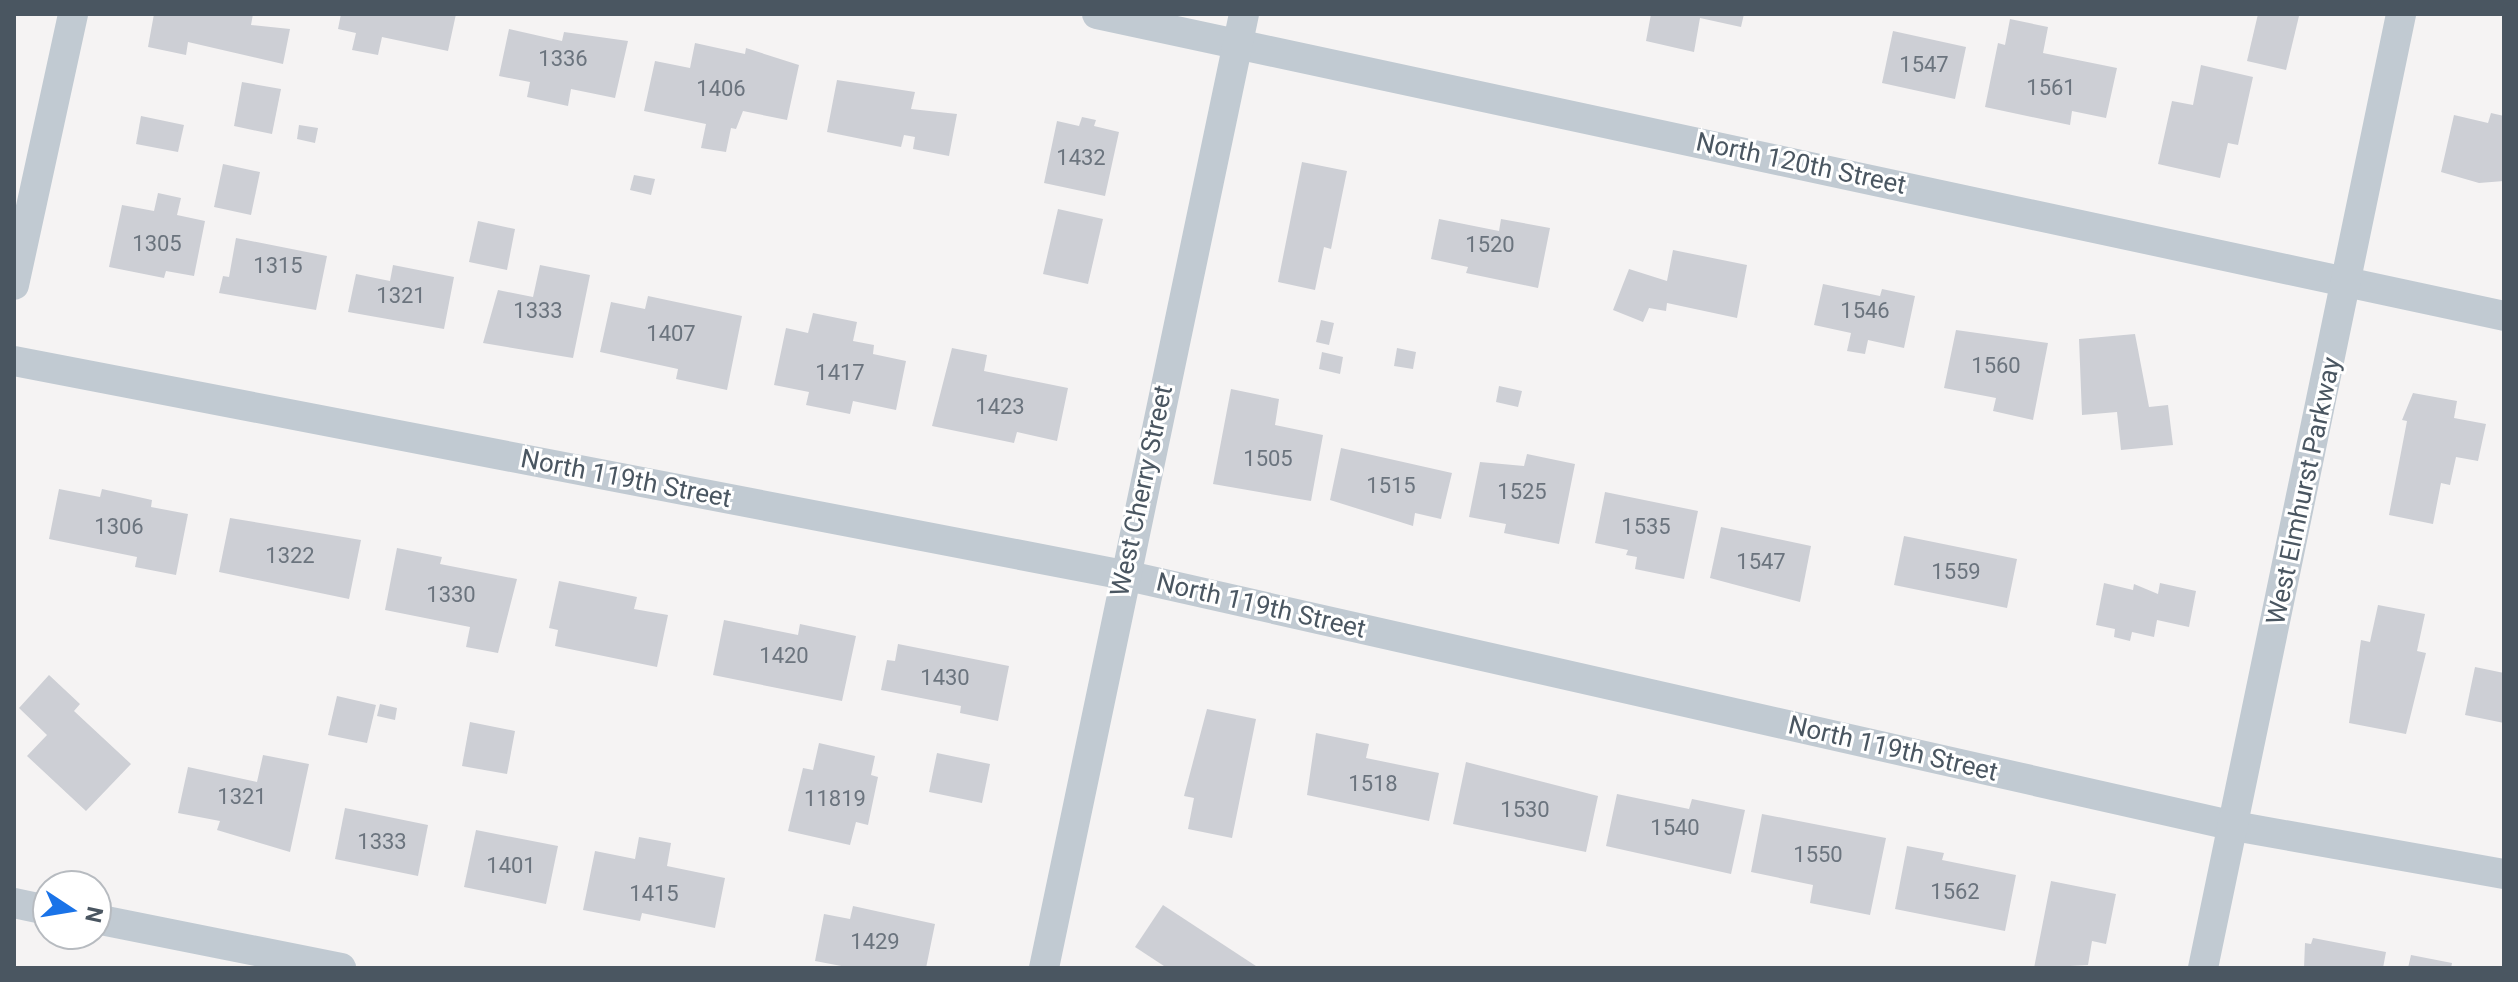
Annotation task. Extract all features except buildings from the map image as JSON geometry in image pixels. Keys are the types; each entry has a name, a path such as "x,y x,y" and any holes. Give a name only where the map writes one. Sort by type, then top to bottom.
{"street":[{"path":"14,285 73,14"},
{"name":"North 120th Street","path":"1097,14 1241,28 2347,284 2504,316"},
{"name":"West Elmhurst Parkway","path":"2203,968 2401,14"},
{"name":"West Cherry Street","path":"1044,968 1241,28"},
{"name":"North 119th Street","path":"14,361 1124,575 2234,826 2504,874"},
{"path":"112,922 341,968"}]}
